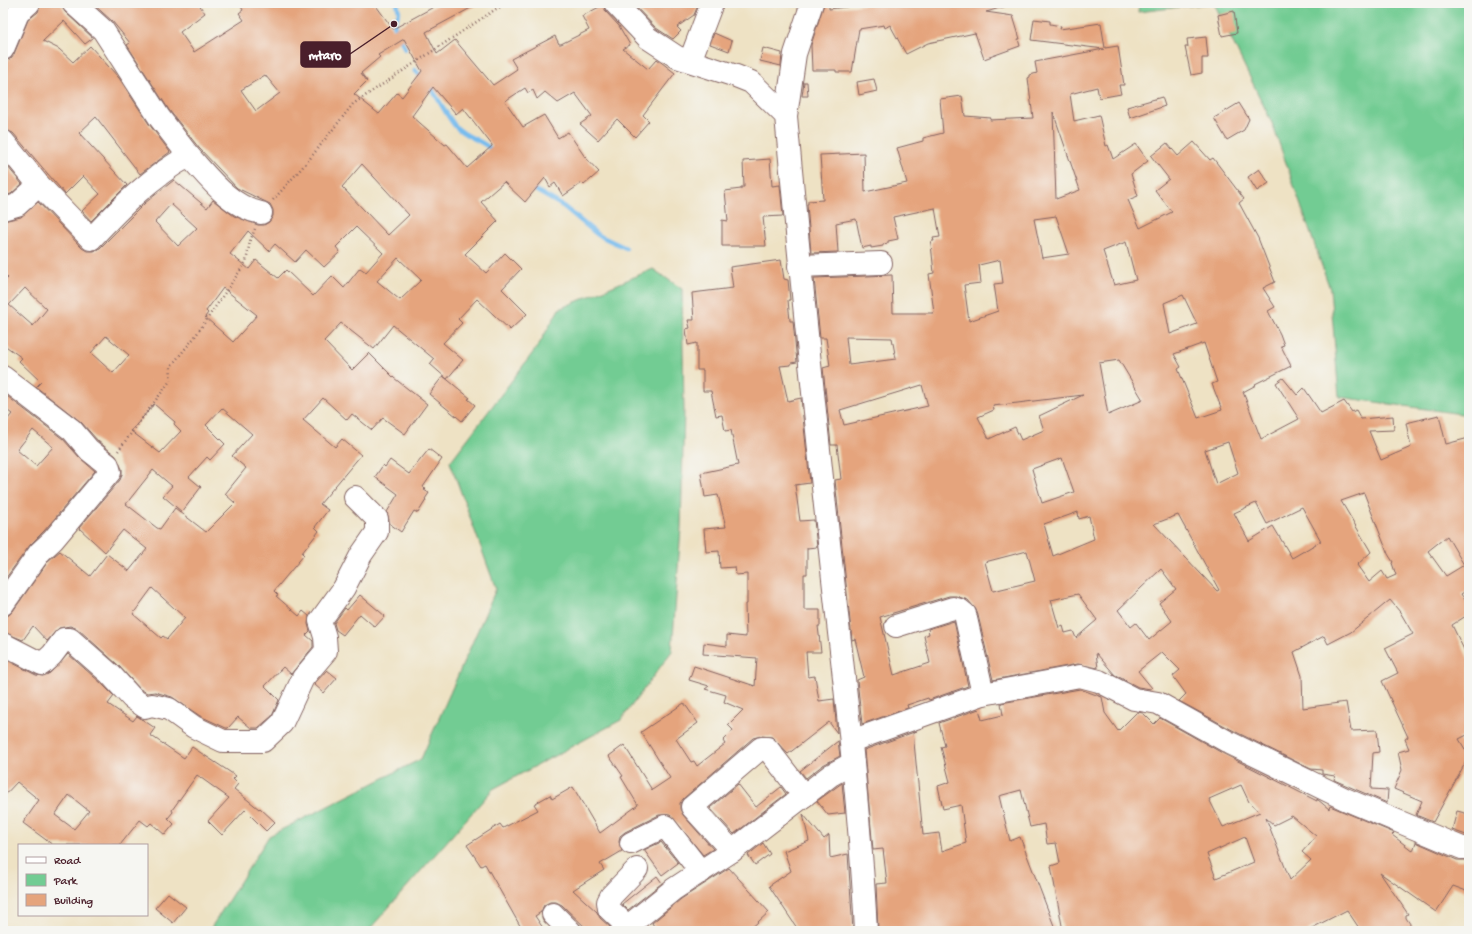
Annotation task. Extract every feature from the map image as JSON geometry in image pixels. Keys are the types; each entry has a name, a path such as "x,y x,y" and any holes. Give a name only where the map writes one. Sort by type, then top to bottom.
{"street":[{"path":"3,49 18,13 29,3"},
{"path":"73,3 104,30 159,117 189,156 217,186 240,205 249,211 261,213"},
{"path":"615,3 648,38 677,57 751,82 786,116"},
{"path":"690,61 712,3"},
{"path":"812,3 795,54 786,116 799,266 851,741 863,870 866,931"},
{"path":"3,141 39,185 91,239 122,206 164,171 189,156"},
{"path":"3,209 18,205 39,185"},
{"path":"799,266 881,263"},
{"path":"3,376 72,430 89,450 108,465 110,472 40,552 3,604"},
{"path":"3,644 42,664 52,655 64,639 70,639 110,674 132,698 145,707 152,705 169,708 194,727 223,741 263,741 282,723 303,678 326,651 325,637 320,621 344,588 361,555 377,532 377,519 355,497"},
{"path":"896,626 953,608 960,610 965,614 983,694"},
{"path":"851,741 983,694 1080,676 1090,677 1134,699 1158,703 1230,743 1345,799 1462,848 1469,848"},
{"path":"631,843 665,826 692,807 761,748 767,748 804,796"},
{"path":"637,870 611,896 608,902 609,909 624,929 674,889 732,851 831,775 853,763"},
{"path":"692,807 732,851"},
{"path":"665,826 701,872"},
{"path":"553,914 570,931"}],"path":[{"path":"108,465 167,386 170,381 171,366 194,338 246,262 250,241 261,213 308,161 353,104 496,9 509,3"}],"green space":[{"path":"1139,3 1214,3 1138,12"},
{"path":"1214,3 1469,3 1469,415 1339,397 1330,289 1272,123"},
{"path":"653,269 682,289 684,410 681,528 672,651 621,720 493,789 368,931 209,931 269,836 421,759 496,589 450,462 538,346 559,309"}],"building":[{"path":"41,3 61,3 65,12 93,38 85,44 64,21 43,41 59,49 73,62 90,46 119,78 149,124 170,152 140,174 96,117 79,133 127,185 91,221 82,211 100,194 83,176 65,194 13,133 3,129 3,61 10,59 14,54 28,20 38,12"},
{"path":"92,3 198,3 205,13 180,32 194,52 244,20 239,13 243,10 239,3 374,3 393,29 441,3 480,3 426,32 437,54 455,40 493,85 517,69 511,59 555,36 559,44 561,44 589,30 582,16 603,5 606,12 619,26 630,45 623,49 648,69 657,59 675,73 643,115 649,121 635,137 617,119 598,140 580,124 592,116 575,93 558,103 545,92 537,99 533,90 528,93 525,88 505,101 523,127 544,115 558,138 568,132 585,157 599,172 584,185 582,183 563,196 555,183 550,187 545,178 525,202 504,182 481,202 498,221 465,254 486,273 505,253 521,269 502,289 527,314 510,330 477,299 458,319 462,323 443,343 463,360 447,379 430,364 434,359 393,325 374,349 341,323 324,341 352,370 369,353 394,378 427,404 405,434 383,418 372,430 352,414 347,420 323,398 303,420 335,447 342,439 361,455 320,504 328,510 315,527 319,531 302,553 304,555 274,591 278,595 276,596 299,616 303,611 309,616 308,624 310,631 306,635 313,641 313,647 291,674 283,667 265,686 279,700 272,716 258,728 251,728 238,717 228,728 226,728 200,716 172,697 155,692 147,693 140,689 118,665 78,629 70,626 59,628 47,641 33,626 23,640 3,632 3,616 9,615 13,611 49,560 60,551 90,576 107,554 129,571 147,549 123,530 105,552 79,528 120,480 122,469 116,456 98,441 81,422 36,387 41,382 19,361 22,358 3,344 3,283 8,278 3,273 3,221 21,217 38,202 82,248 87,251 94,251 100,248 145,203 174,180 207,208 213,200 234,216 258,225 264,225 269,222 273,216 273,210 270,204 237,188 199,148 169,110 127,45 130,43 112,21","holes":["404,39 422,71 402,97 397,93 379,114 354,94 367,81 361,73 380,57 378,55","265,75 280,93 256,111 241,90","433,87 456,114 463,108 492,146 467,168 447,144 445,145 412,116","362,164 409,215 388,235 342,187","171,204 197,228 178,246 155,222","356,227 383,253 366,272 360,268 344,288 332,276 313,296 286,270 278,278 256,260 249,269 230,254 248,231 269,251 275,244 295,262 306,250 324,267 340,252 336,247","398,258 421,280 400,300 377,281","25,288 47,309 33,326 9,305","223,288 257,315 233,342 205,317 208,313 206,311","106,336 129,355 113,373 91,353","154,404 175,422 174,424 181,431 160,453 131,431","222,408 252,434 232,456 246,468 225,494 235,503 206,532 175,508 160,529 126,504 153,470 172,486 163,496 182,512 201,487 189,477 207,457 210,460 225,444 206,425","152,588 185,618 167,639 163,636 161,638 133,614"]},
{"path":"632,3 699,3 694,15 677,27 681,31 673,39 656,28"},
{"path":"878,3 1007,3 1007,6 986,12 1013,16 1020,39 1018,39 1020,46 984,59 975,33 928,43 906,54 890,25 885,28 884,25 859,29 852,72 812,70 811,45 824,4 829,4 829,9"},
{"path":"1234,11 1237,33 1222,36 1218,15"},
{"path":"1034,19 1050,21 1050,24 1061,26 1060,29 1101,23 1105,48 1118,46 1124,85 1119,85 1121,94 1099,98 1097,87 1070,94 1074,121 1099,115 1106,146 1108,145 1113,159 1136,144 1148,161 1131,174 1138,196 1128,200 1140,228 1172,212 1155,190 1169,179 1151,156 1167,143 1178,156 1194,142 1210,160 1213,158 1244,199 1239,203 1258,238 1275,282 1263,288 1275,307 1268,311 1280,334 1284,345 1281,346 1291,366 1255,384 1256,385 1243,392 1261,439 1299,419 1276,383 1283,378 1297,395 1304,388 1321,413 1344,401 1352,412 1356,410 1361,419 1393,416 1394,430 1369,431 1381,460 1411,447 1406,423 1439,415 1446,444 1469,438 1469,589 1461,594 1469,606 1469,614 1452,625 1469,660 1469,734 1459,739 1469,756 1433,822 1416,815 1422,801 1394,789 1402,770 1398,752 1409,749 1405,739 1408,737 1382,681 1398,673 1385,648 1413,634 1400,612 1390,600 1351,632 1328,644 1324,636 1294,652 1302,676 1303,708 1346,702 1351,731 1377,730 1379,752 1373,753 1371,789 1388,790 1387,803 1334,780 1335,776 1322,774 1322,770 1311,769 1236,732 1179,701 1186,694 1173,676 1180,670 1162,652 1138,671 1152,688 1151,689 1138,687 1115,675 1096,653 1098,668 1078,664 993,680 977,611 968,600 956,596 949,596 880,617 894,675 930,663 924,636 929,634 928,629 954,621 968,686 929,700 928,698 907,705 908,708 862,724 857,680 864,677 855,639 852,640 835,480 841,479 837,445 831,445 823,368 830,366 826,338 820,338 814,278 892,275 893,313 934,313 929,274 934,273 931,244 932,241 934,241 933,238 940,237 935,208 893,217 898,239 888,241 888,243 883,244 883,246 871,248 871,246 862,248 856,219 836,223 838,252 811,253 807,204 808,201 823,200 820,155 864,153 865,192 907,183 897,148 923,141 923,138 943,133 940,99 962,96 965,116 991,118 990,120 1033,118 1028,78 1030,75 1037,73 1035,62 1104,49 1031,40","holes":["1053,112 1080,190 1056,199","1056,216 1069,254 1042,258 1034,219","1126,242 1136,280 1114,285 1103,251","1000,260 1003,283 994,284 998,311 969,321 964,285 981,283 979,265","1183,295 1197,324 1170,334 1164,303","846,337 892,338 896,359 849,365","1204,343 1217,382 1212,384 1222,410 1198,418 1178,369 1181,367 1174,354","1119,360 1143,400 1108,415 1099,363","922,385 928,406 844,425 840,410","1083,395 1039,416 1044,430 1021,440 1015,427 989,439 978,417 994,410 993,406","1228,442 1238,473 1216,484 1205,450","1062,458 1074,492 1042,503 1032,469","1364,493 1388,554 1393,562 1396,575 1387,579 1382,571 1369,582 1357,565 1371,552 1341,501","1256,503 1267,524 1302,507 1321,541 1292,558 1273,526 1249,541 1234,513","1078,512 1079,519 1089,516 1094,539 1053,556 1044,524","1178,515 1219,590 1217,591 1154,524","1447,536 1464,565 1446,576 1428,551","1027,551 1035,581 993,591 985,562","1161,569 1176,589 1159,603 1172,621 1149,640 1136,623 1131,627 1118,610","1078,594 1097,620 1076,638 1073,631 1065,633 1063,626 1059,628 1051,600"]},
{"path":"714,33 732,41 729,51 710,44"},
{"path":"1206,37 1208,58 1202,58 1202,73 1191,75 1185,47 1188,47 1187,39"},
{"path":"763,48 782,53 781,66 760,61"},
{"path":"874,79 877,91 859,95 857,82"},
{"path":"804,82 807,82 808,96 802,96"},
{"path":"1162,97 1165,106 1130,118 1127,107"},
{"path":"1239,103 1249,119 1244,130 1227,140 1214,118"},
{"path":"770,159 772,186 780,185 783,216 763,217 766,246 722,246 722,220 728,221 725,191 741,189 741,187 744,187 743,161"},
{"path":"3,161 22,184 11,194 3,196"},
{"path":"1259,169 1269,183 1257,191 1248,177"},
{"path":"781,260 784,279 788,280 790,321 793,321 797,362 791,363 791,365 780,366 788,401 801,398 810,483 795,485 800,521 814,520 817,547 807,548 807,574 804,574 804,610 820,610 820,626 818,626 821,652 806,652 808,677 815,676 819,701 834,699 837,733 829,722 788,754 772,737 761,736 753,738 684,798 680,803 680,809 683,815 713,849 703,855 670,815 659,815 620,836 619,842 622,851 600,864 604,870 573,890 597,912 600,918 610,927 610,931 589,931 562,905 556,902 550,902 544,905 541,912 535,916 545,931 523,931 485,864 481,866 467,845 500,824 503,828 538,810 534,804 550,795 552,799 573,787 600,833 638,805 621,777 623,776 609,756 624,745 652,790 670,778 641,732 684,703 698,723 676,739 691,762 694,761 697,766 725,744 723,741 733,730 728,725 743,710 724,702 726,695 705,689 709,686 689,680 694,666 755,686 757,658 703,654 704,643 727,646 727,635 746,637 745,604 747,604 747,574 736,575 735,567 720,568 719,551 706,552 704,529 726,527 718,495 705,497 701,473 738,465 731,430 725,431 722,415 716,416 711,391 703,391 703,370 697,370 697,343 688,345 686,329 690,328 688,320 694,320 692,293 733,288 730,267"},
{"path":"443,376 470,398 468,399 475,405 462,421 429,394"},
{"path":"3,393 63,439 80,458 95,471 44,531 30,545 3,582 3,425 12,414 3,407","holes":["33,430 53,447 36,466 17,450"]},
{"path":"429,449 442,459 423,487 426,488 424,490 429,493 425,499 426,500 418,513 414,511 401,532 390,524 387,512 398,494 375,477 383,465 385,467 390,460 409,474"},
{"path":"360,595 385,616 375,627 360,614 343,635 336,630 334,623 345,608 347,610"},
{"path":"68,654 114,696 108,704 133,721 137,716 155,728 150,735 184,758 192,747 236,776 233,779 238,784 234,789 259,809 260,808 275,822 266,831 245,810 222,835 208,821 229,798 197,775 172,810 173,812 168,818 174,824 165,835 151,823 148,826 140,820 121,844 52,844 23,823 39,800 17,782 3,797 3,658 36,675 43,676 50,673","holes":["69,795 89,811 74,829 55,815"]},
{"path":"327,670 337,678 324,693 314,684"},
{"path":"1080,689 1102,697 1105,713 1118,731 1137,712 1143,713 1154,724 1160,718 1224,754 1317,801 1317,799 1329,809 1330,806 1394,833 1392,835 1413,851 1416,842 1457,860 1469,860 1469,892 1453,886 1436,912 1380,873 1408,914 1406,915 1406,918 1415,931 1361,931 1347,910 1306,931 1063,931 1051,866 1060,863 1056,843 1047,844 1044,824 1030,827 1021,790 999,796 1010,841 1020,837 1056,931 878,931 876,884 887,883 883,849 873,850 864,750 913,732 923,835 939,833 942,851 966,843 961,805 943,809 938,786 950,782 941,747 945,746 939,723 979,709 982,720 1003,715 1001,703","holes":["1241,785 1249,802 1260,812 1223,827 1209,799","1292,816 1316,836 1302,852 1311,860 1290,880 1266,818 1274,825","1245,837 1254,862 1216,878 1207,854"]},
{"path":"838,741 840,756 823,765 806,778 800,771"},
{"path":"842,783 845,813 828,815 817,801"},
{"path":"738,784 756,807 781,787 786,794 734,834 710,808"},
{"path":"1457,811 1469,814 1469,836 1452,830"},
{"path":"803,814 824,839 829,835 830,858 848,854 853,931 799,931 769,886 791,871 784,851 809,841"},
{"path":"661,842 678,863 662,875 644,850"},
{"path":"763,843 770,854 755,865 748,855"},
{"path":"729,868 769,912 748,931 657,931 652,923 681,899"},
{"path":"657,876 662,883 628,910 622,904"},
{"path":"168,893 186,907 173,923 155,908"}],"waterway":[{"path":"397,3 399,12 394,24 405,49"},
{"path":"415,70 423,79"},
{"path":"428,84 455,126 493,151"},
{"path":"530,187 563,206 598,235 626,248"}],"place":[{"name":"mtaro","path":"394,24"}]}
